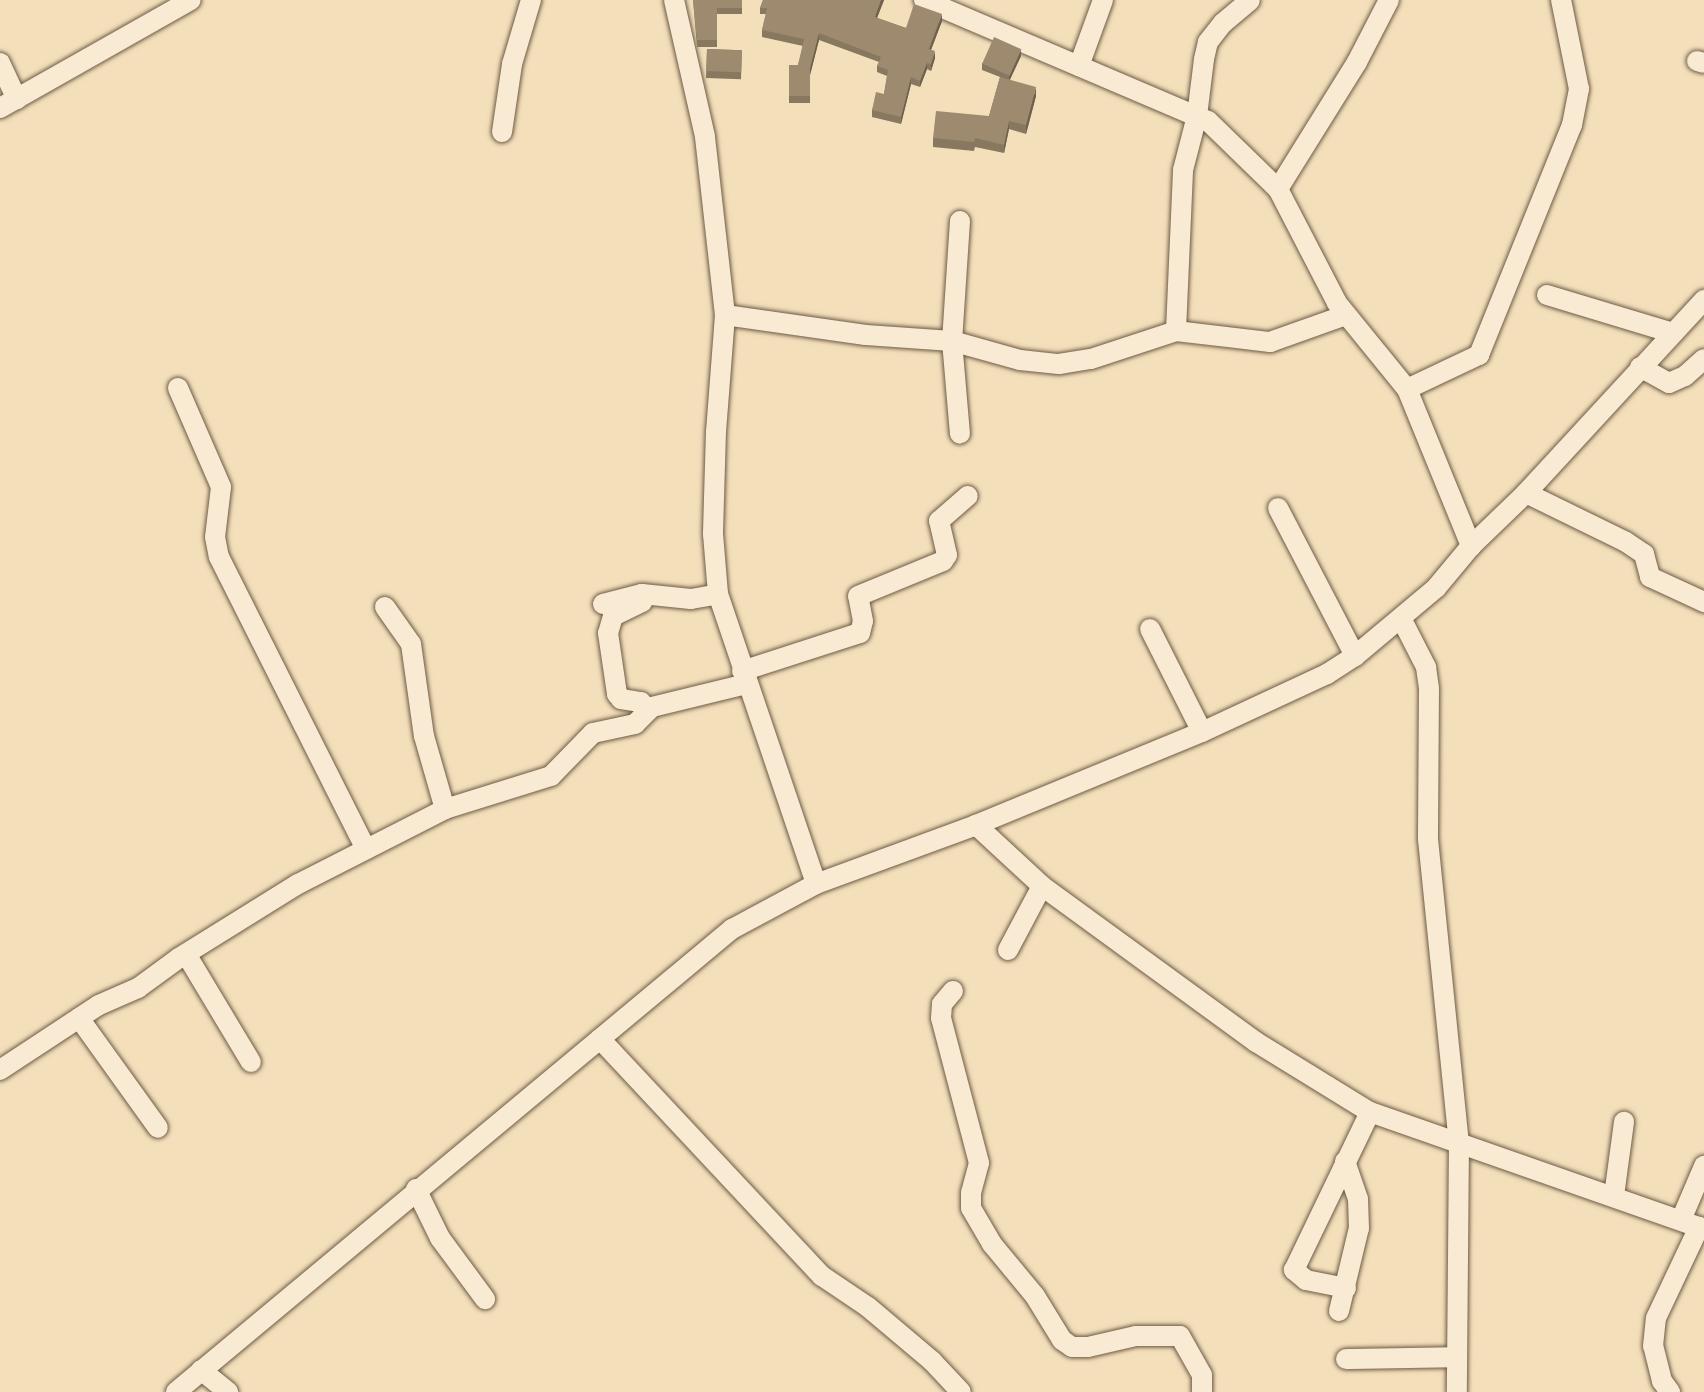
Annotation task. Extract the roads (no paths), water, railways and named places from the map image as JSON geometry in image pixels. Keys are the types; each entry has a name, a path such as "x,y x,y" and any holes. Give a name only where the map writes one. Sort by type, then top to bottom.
{"street":[{"path":"0,63 8,103 191,0"},
{"path":"502,132 512,64 531,0"},
{"path":"674,0 705,137 725,315 716,431 713,534 718,594 744,678 792,806 816,884"},
{"path":"924,0 1208,121 1278,189 1346,315 1407,389 1471,546"},
{"path":"1079,66 1103,0"},
{"path":"1176,332 1183,170 1197,116 1208,42 1250,0"},
{"path":"1278,189 1357,62 1389,0"},
{"path":"1407,389 1479,355 1572,125 1579,89 1561,0"},
{"path":"960,221 952,341 960,434"},
{"path":"1547,295 1673,333"},
{"path":"176,1392 416,1189 732,929 816,884 976,825 1202,732 1327,674 1355,656 1402,620 1436,588 1471,546 1526,493 1704,300"},
{"path":"725,315 866,335 952,341 1020,360 1059,364 1091,359 1176,332 1263,344 1346,315"},
{"path":"1640,367 1669,383 1685,376 1704,359"},
{"path":"178,388 221,487 214,537 219,557 366,849"},
{"path":"1526,493 1626,542 1644,554 1650,577 1704,602"},
{"path":"0,1070 79,1018 138,988 186,954 298,884 445,808 551,776 593,733 635,724 648,710 744,678 860,633 863,621 858,596 943,561 946,555 939,521 968,496"},
{"path":"1278,508 1355,656"},
{"path":"603,604 642,594 691,599 718,594"},
{"path":"642,594 642,602 613,616 608,633 617,694 621,699 641,702 648,710"},
{"path":"385,607 411,644 424,735 445,808"},
{"path":"1402,620 1428,673 1428,839 1459,1142 1457,1392"},
{"path":"1150,629 1202,732"},
{"path":"976,825 1042,886 1256,1042 1370,1112 1695,1225"},
{"path":"1008,950 1042,886"},
{"path":"186,954 251,1062"},
{"path":"953,991 942,1004 941,1018 979,1163 971,1192 971,1208 992,1244 1035,1296 1062,1340 1072,1347 1088,1347 1136,1336 1180,1336 1202,1375 1202,1392"},
{"path":"79,1018 158,1128"},
{"path":"600,1039 822,1276 868,1307 932,1361 961,1392"},
{"path":"1346,1288 1306,1280 1294,1270 1370,1112"},
{"path":"1614,1196 1624,1122"},
{"path":"1339,1311 1357,1249 1359,1213 1356,1191 1345,1161"},
{"path":"1670,1392 1662,1381 1653,1346 1656,1318 1695,1225 1704,1166"},
{"path":"416,1189 440,1238 485,1299"},
{"path":"1346,1359 1457,1357"},
{"path":"201,1370 228,1392"}]}
